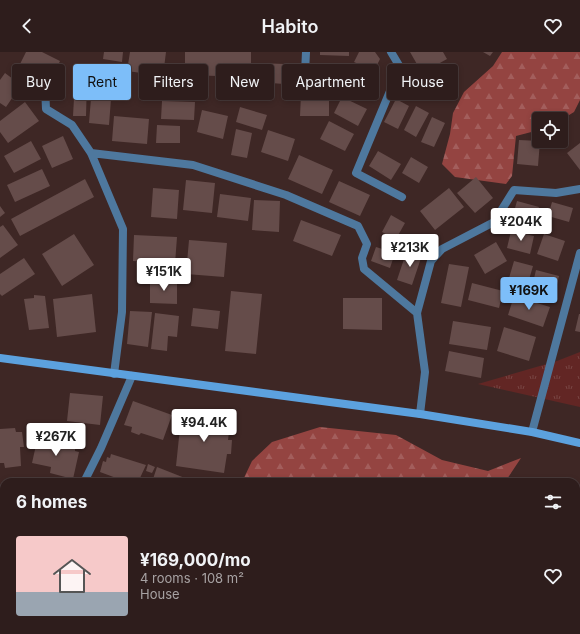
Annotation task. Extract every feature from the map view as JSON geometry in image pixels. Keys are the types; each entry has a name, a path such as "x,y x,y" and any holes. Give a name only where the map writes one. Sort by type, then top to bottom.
{"street":[{"path":"305,64 306,52"},
{"path":"391,52 400,67 356,174 402,197"},
{"path":"46,100 46,109 72,126 91,153 123,229 122,312 114,374"},
{"path":"91,153 193,165 286,195 358,226 367,244 362,258 364,269 417,313"},
{"path":"420,414 425,372 417,313 431,261 442,249 494,222 514,190 556,193 580,189"},
{"path":"532,432 580,253"},
{"path":"0,358 420,414 532,432 580,443"},
{"path":"86,478 101,448 132,376"}],"green space":[{"path":"502,52 580,52 580,100 574,112 568,116 568,112 532,112 532,132 516,136 512,176 506,184 455,177 442,164 450,134 453,113 464,92 493,66"},
{"path":"580,352 580,407 478,384 557,361"},
{"path":"320,427 396,435 442,460 488,471 521,458 508,478 244,478 252,461 272,442"}],"building":[{"path":"26,52 42,52 60,61 59,64 20,64"},
{"path":"104,52 123,52 122,62 103,59"},
{"path":"130,52 166,52 164,64 139,64 139,73 131,72 131,64 128,64"},
{"path":"185,52 251,52 251,64 216,64 216,76 208,76 208,64 185,64"},
{"path":"320,52 349,52 349,56 320,55"},
{"path":"359,52 375,52 380,59 378,64 358,64 354,62"},
{"path":"410,52 443,52 447,59 438,64 417,64"},
{"path":"483,52 493,52 490,56"},
{"path":"258,63 285,64 282,64 282,84 274,83 274,64"},
{"path":"341,63 341,64 315,64"},
{"path":"5,73 12,78 12,98 6,107 0,103 0,80"},
{"path":"74,100 86,100 86,116 73,116"},
{"path":"91,100 111,100 109,125 89,123"},
{"path":"301,100 329,100 329,116 300,116"},
{"path":"340,100 348,100 367,109 358,126 334,113"},
{"path":"395,100 409,106 398,129 384,122"},
{"path":"162,101 195,102 194,120 161,119"},
{"path":"25,102 39,121 8,143 0,132 0,121"},
{"path":"416,106 429,113 416,137 404,130"},
{"path":"240,107 267,115 262,130 236,122"},
{"path":"202,110 228,116 223,139 197,132"},
{"path":"114,116 149,119 147,144 112,141"},
{"path":"432,117 445,123 434,147 421,142"},
{"path":"329,121 354,134 345,151 320,139"},
{"path":"157,125 180,126 180,143 156,143"},
{"path":"236,129 252,133 247,158 231,155"},
{"path":"268,130 295,139 288,161 261,152"},
{"path":"63,136 73,159 52,168 42,146"},
{"path":"519,140 532,141 532,148 539,148 538,166 517,164"},
{"path":"31,141 41,159 14,173 4,156"},
{"path":"580,143 580,170 567,153"},
{"path":"378,151 401,164 391,180 369,166"},
{"path":"299,155 333,170 322,194 288,179"},
{"path":"411,157 428,167 419,183 402,173"},
{"path":"42,169 50,186 15,202 7,185"},
{"path":"476,177 493,198 475,213 457,193"},
{"path":"85,179 94,197 20,236 11,219"},
{"path":"186,180 215,183 212,213 183,210"},
{"path":"339,181 370,195 360,216 329,202"},
{"path":"153,188 179,190 177,219 151,217"},
{"path":"449,188 464,207 435,230 420,211"},
{"path":"220,194 251,198 248,221 217,217"},
{"path":"254,200 280,201 279,232 252,230"},
{"path":"517,201 539,207 533,228 511,222"},
{"path":"552,202 573,208 569,222 548,216"},
{"path":"0,206 5,213 0,217"},
{"path":"391,215 405,223 396,239 382,232"},
{"path":"301,220 341,235 332,256 293,241"},
{"path":"3,225 18,245 0,258 0,227"},
{"path":"511,231 534,236 530,254 507,248"},
{"path":"74,234 94,265 62,286 42,254"},
{"path":"544,234 565,241 558,261 537,254"},
{"path":"134,235 177,237 175,264 133,261"},
{"path":"189,240 227,243 224,277 186,274"},
{"path":"496,242 507,261 485,274 474,255"},
{"path":"376,247 395,253 390,268 371,261"},
{"path":"407,250 422,255 412,285 397,280"},
{"path":"24,258 35,274 2,296 0,294 0,274"},
{"path":"514,261 533,266 526,290 507,285"},
{"path":"449,264 469,267 461,307 441,303"},
{"path":"536,270 559,276 554,297 531,291"},
{"path":"150,281 177,281 177,304 150,303"},
{"path":"472,283 503,291 499,308 468,300"},
{"path":"231,291 262,294 256,354 225,351"},
{"path":"92,294 96,332 57,337 53,299"},
{"path":"34,295 45,296 49,328 29,330 24,299 34,298"},
{"path":"514,296 550,307 543,327 508,315"},
{"path":"343,298 382,298 382,330 343,329"},
{"path":"193,308 220,311 218,329 191,326"},
{"path":"130,311 152,312 148,347 127,344"},
{"path":"155,313 179,316 177,337 168,336 167,351 151,349"},
{"path":"580,314 580,332 575,331"},
{"path":"453,321 491,327 487,350 449,344"},
{"path":"504,327 536,337 529,361 497,351"},
{"path":"449,351 484,358 481,378 445,371"},
{"path":"70,393 103,396 100,425 67,421"},
{"path":"133,401 172,415 163,440 141,433 139,435 131,432 132,427 124,425"},
{"path":"193,413 220,416 219,423 230,424 228,440 232,440 231,454 227,454 224,473 176,466 181,418 193,419"},
{"path":"15,428 16,432 22,432 24,447 20,447 21,466 5,468 4,463 0,463 0,429"},
{"path":"38,436 75,445 75,451 79,452 73,478 50,473 51,467 32,463"},
{"path":"111,454 146,465 140,478 116,478 100,472 103,461 106,462 107,457 110,458"},
{"path":"148,464 155,467 152,473 146,471"},
{"path":"157,467 185,478 153,478"}]}
